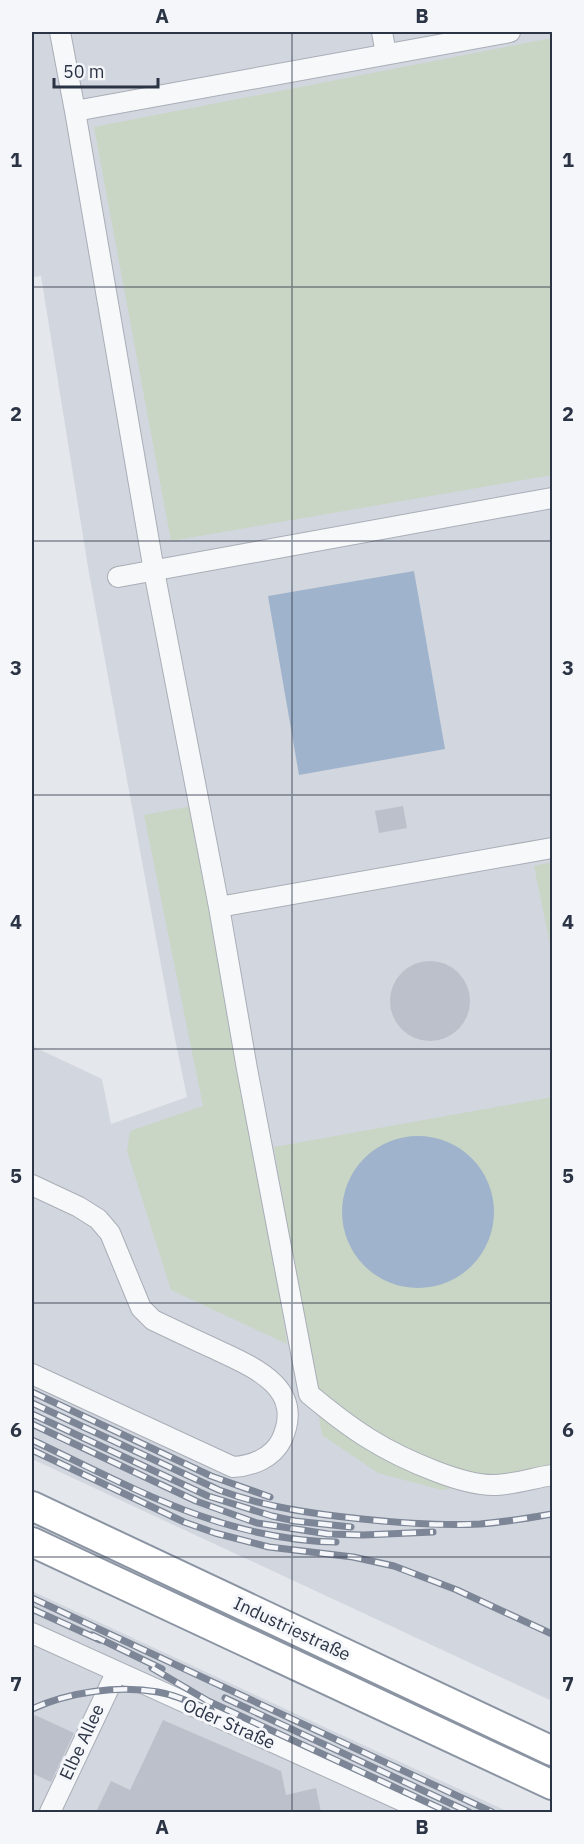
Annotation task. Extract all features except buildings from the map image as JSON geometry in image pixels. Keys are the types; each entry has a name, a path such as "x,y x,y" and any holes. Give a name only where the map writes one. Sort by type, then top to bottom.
{"highway":[{"name":"Industriestraße","path":"32,1506 552,1751"},
{"name":"Industriestraße","path":"32,1542 552,1785"}],"lane":[{"path":"60,32 154,571 219,906 247,1069 309,1394 347,1426 372,1442 408,1461 451,1478 482,1485 496,1485 552,1475"},
{"path":"382,32 386,54"},
{"path":"75,111 510,32"},
{"path":"118,577 552,498"},
{"path":"219,906 552,848"},
{"path":"32,1185 98,1219 110,1233 141,1308 153,1320 258,1369 274,1382 283,1395 287,1424 274,1452 258,1462 233,1467 32,1374"},
{"name":"Oder Straße","path":"32,1633 427,1812"},
{"name":"Elbe Allee","path":"50,1812 116,1673"}],"shaded area":[{"path":"32,32 552,32 552,1701 32,1459 32,1046 102,1079 111,1124 187,1097 89,573 41,276 32,277"},
{"path":"32,1591 335,1732 509,1812 32,1812"}],"green space":[{"path":"552,38 552,475 171,541 94,127"},
{"path":"192,806 265,1193 287,1344 171,1290 127,1151 130,1131 203,1106 144,815"},
{"path":"552,862 552,954 534,866"},
{"path":"552,1097 552,1468 442,1490 378,1473 322,1435 274,1147"}],"water":[{"path":"414,571 445,749 299,775 268,596"},
{"path":"418,1136 447,1142 460,1149 471,1159 481,1170 488,1183 494,1212 488,1241 481,1254 471,1265 460,1275 447,1282 418,1288 389,1282 376,1275 365,1265 355,1254 348,1241 342,1212 348,1183 355,1170 365,1159 376,1149 389,1142"}],"railway":[{"path":"32,1392 211,1476 270,1497"},
{"path":"32,1403 219,1490 272,1505 344,1517 435,1524 480,1524 552,1514"},
{"path":"32,1414 208,1496 295,1521 351,1527"},
{"path":"32,1424 196,1501 257,1523 328,1534 433,1532"},
{"path":"32,1440 142,1492 216,1521 255,1532 295,1539 336,1542"},
{"path":"32,1450 184,1522 215,1533 269,1547 353,1557 394,1566 457,1590 552,1634"},
{"path":"32,1598 492,1812"},
{"path":"32,1609 100,1640"},
{"path":"92,1635 162,1669"},
{"path":"152,1668 208,1701 448,1812"},
{"path":"32,1709 78,1694 127,1689 165,1693 211,1710"},
{"path":"225,1698 469,1812"}]}
